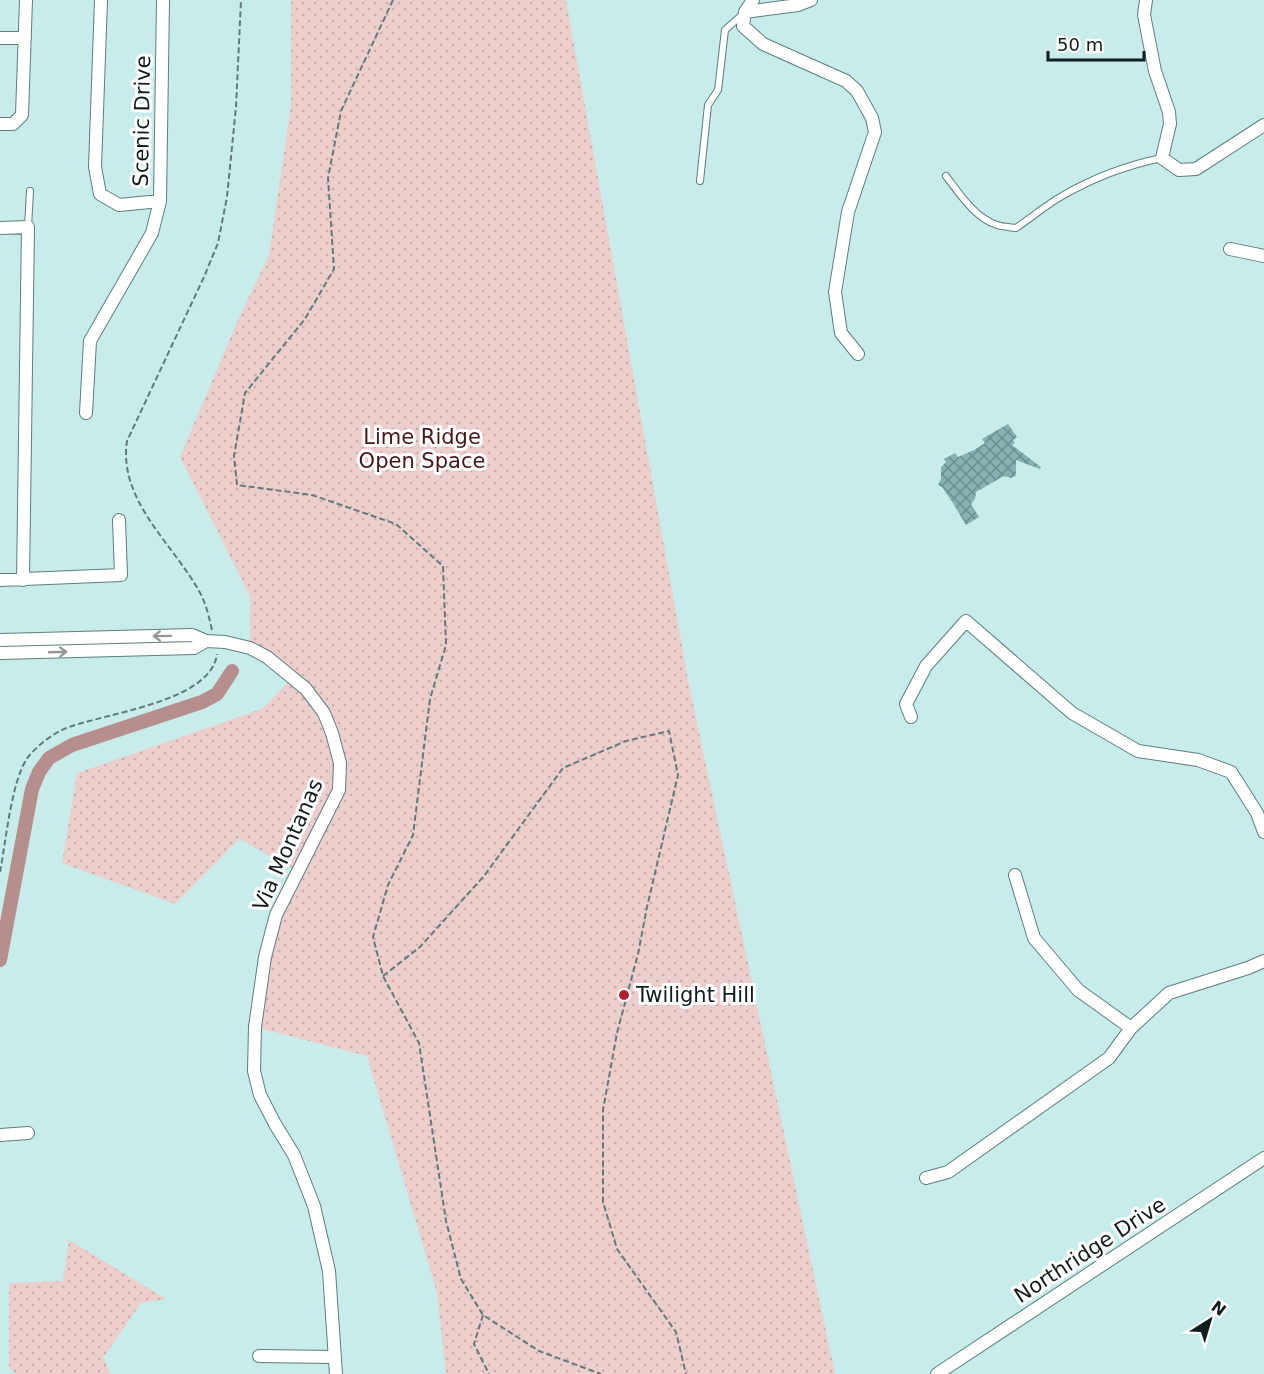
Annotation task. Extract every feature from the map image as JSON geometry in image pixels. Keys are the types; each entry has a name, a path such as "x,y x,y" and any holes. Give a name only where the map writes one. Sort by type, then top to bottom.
{"street":[{"path":"0,124 13,124 22,115 26,0"},
{"name":"Scenic Drive","path":"100,0 95,167 100,194 119,205 160,201 163,0"},
{"path":"753,0 745,12 743,26 763,44 846,81 857,92 872,118 875,132 848,212 835,292 841,333 858,354"},
{"path":"745,12 798,5 811,0"},
{"path":"1146,0 1144,15 1155,71 1170,124 1162,158 1179,170 1196,169 1264,125"},
{"path":"0,38 25,38"},
{"path":"86,413 90,341 152,233 160,201"},
{"path":"0,228 28,227 23,580"},
{"path":"1230,249 1264,256"},
{"path":"0,580 121,575 119,520"},
{"path":"911,717 906,704 926,666 966,621 1072,713 1138,751 1198,760 1231,772 1257,813 1264,832"},
{"name":"Via Montanas","path":"0,640 192,635 249,648 267,657 306,689 324,713 340,763 339,790 276,915 265,957 255,1027 254,1071 261,1095 294,1155 314,1206 329,1271 336,1374"},
{"name":"Via Montanas","path":"0,653 194,648 215,641"},
{"path":"1015,875 1034,938 1078,990 1131,1028"},
{"path":"926,1178 948,1172 1110,1058 1131,1028 1169,993 1264,961"},
{"path":"0,1135 28,1133"},
{"name":"Northridge Drive","path":"937,1374 1264,1158"},
{"path":"259,1356 334,1357"}],"lane":[{"path":"700,181 708,105 718,90 725,30 745,12"},
{"path":"946,176 960,196 977,212 996,225 1016,228 1062,196 1078,188 1132,164 1162,158"},
{"path":"28,227 30,191"}],"path":[{"path":"0,872 20,775 23,765 37,747 63,730 152,704 193,687 203,679 218,655 199,591 140,505 129,482 125,451 127,441 218,243 226,197 236,107 242,0"},
{"path":"393,0 341,111 328,178 334,269 305,319 245,393 234,456 237,485 312,495 396,524 443,566 446,645 430,699 413,835 388,885 373,937 383,976 419,1043 446,1221 461,1279 483,1315 539,1351 601,1374"},
{"path":"383,976 420,947 484,876 563,768 626,741 669,731 678,775 638,954 617,1033 603,1110 603,1202 617,1249 676,1332 686,1374"},
{"path":"483,1315 474,1344 489,1374"}],"green space":[{"name":"Lime Ridge Open Space","path":"291,0 566,0 689,685 835,1374 446,1374 437,1293 367,1056 255,1027 265,957 298,871 239,839 175,904 62,863 77,773 262,709 292,678 250,648 250,596 180,457 238,320 269,255 291,106"},
{"path":"69,1240 166,1299 141,1303 103,1358 111,1374 16,1374 9,1368 9,1283 63,1281"}],"building":[{"path":"1008,424 1017,437 1013,440 1015,443 1012,445 1041,467 1040,469 1016,460 1015,476 1011,478 1004,476 976,492 971,504 979,517 966,525 942,487 938,485 941,479 941,467 946,462 944,459 955,453 958,457 974,450 985,443 982,439"}],"waterway":[{"path":"0,960 32,789 39,772 49,758 72,745 202,702 217,694 232,671"}],"place":[{"name":"Twilight Hill","path":"624,995"}]}
